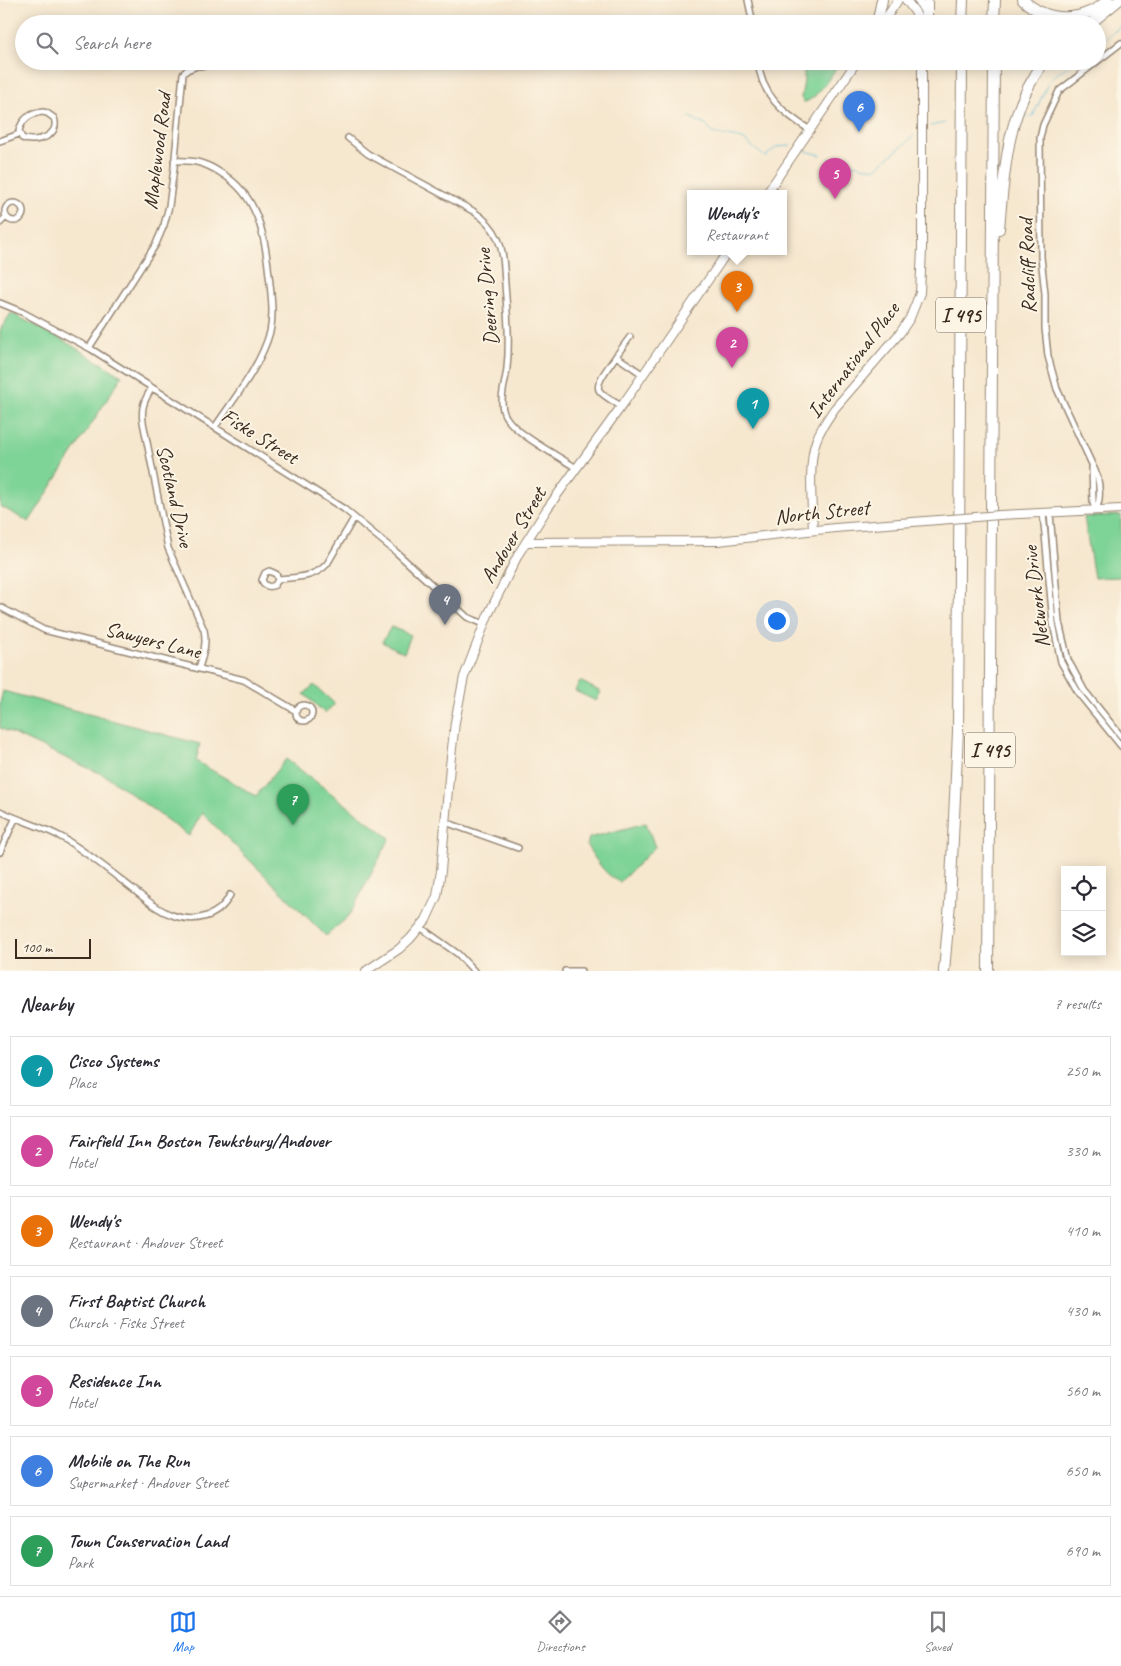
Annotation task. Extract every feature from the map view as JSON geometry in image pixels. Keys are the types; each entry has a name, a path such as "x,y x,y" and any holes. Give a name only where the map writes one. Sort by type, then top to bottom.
{"highway":[{"path":"879,15 882,0"},
{"path":"962,15 963,0"},
{"path":"994,15 995,0"},
{"path":"1022,0 1047,15"},
{"path":"1078,15 1089,12 1108,0"},
{"path":"1101,15 1119,0"},
{"name":"I 495","path":"944,971 950,902 958,732 962,70"},
{"name":"I 495","path":"988,971 994,70"},
{"path":"993,315 1001,208 1009,143 1023,97 1038,70"}],"main road":[{"path":"888,15 898,0"},
{"path":"906,0 918,15"},
{"path":"918,0 923,15"},
{"path":"926,15 928,0"},
{"path":"769,190 851,70"},
{"name":"International Place","path":"813,530 812,468 816,440 826,420 835,408 900,333 915,307 920,293 922,249 922,70"},
{"name":"International Place","path":"922,121 927,70"},
{"name":"Andover Street","path":"366,971 399,949 420,927 426,920 437,896 441,871 451,755 460,695 464,677 484,624 526,542 547,509 725,255"},
{"name":"North Street","path":"526,542 718,541 813,530 951,518 1121,509"}],"street":[{"path":"748,0 751,15"},
{"name":"Radcliff Road","path":"1106,55 1121,44"},
{"name":"Maplewood Road","path":"89,348 156,244 164,224 169,206 182,81 185,71 187,70"},
{"path":"760,70 762,80 772,99 790,117 810,130"},
{"name":"Radcliff Road","path":"1087,70 1059,91 1041,134 1041,258 1045,294 1047,348 1057,389 1092,467 1093,503 1096,510"},
{"path":"48,113 56,122 54,129 45,137 27,140 19,134 22,122 34,114 48,113"},
{"path":"0,141 19,134"},
{"name":"Deering Drive","path":"348,138 368,154 473,212 484,220 496,234 503,261 507,309 508,350 502,399 505,416 514,426 576,468"},
{"path":"174,161 189,160 203,163 239,186 246,194 259,220 265,250 272,300 270,330 259,360 215,427"},
{"path":"0,223 6,217"},
{"name":"Fiske Street","path":"0,303 22,312 89,348 344,509 396,552 467,616 484,624"},
{"path":"621,406 600,392 598,382 630,337"},
{"path":"616,356 642,374"},
{"name":"Scotland Drive","path":"152,388 143,404 142,422 168,548 204,630 205,650 199,668"},
{"name":"Network Drive","path":"1047,513 1059,622 1068,660 1084,690 1121,736"},
{"name":"Network Drive","path":"1047,513 1053,623 1061,662 1079,694 1121,746"},
{"path":"278,579 312,575 323,569 354,518"},
{"name":"Sawyers Lane","path":"0,607 44,630 250,682 277,701 296,711"},
{"path":"0,811 61,837 100,863 157,907 171,915 184,918 210,915 219,911 226,904 230,895"},
{"path":"0,852 15,819"},
{"path":"445,822 518,848"},
{"path":"420,927 458,954 474,971"},
{"path":"565,971 581,971"}],"green space":[{"path":"804,70 834,70 814,97 804,102 801,98"},
{"path":"11,313 56,336 122,376 29,522 0,506 0,330"},
{"path":"1121,515 1121,577 1094,578 1084,517"},
{"path":"391,627 411,635 404,653 382,642"},
{"path":"580,681 601,692 596,701 575,691"},
{"path":"314,685 335,704 325,713 304,694"},
{"path":"3,691 200,744 196,761 256,796 286,759 390,838 349,916 326,936 202,813 189,836 108,777 0,728 0,703"},
{"path":"646,823 655,847 620,882 615,880 601,867 587,846 589,838"}],"waterway":[{"path":"1106,38 1121,26"},
{"path":"1027,117 1033,116 1050,79 1062,70"},
{"path":"690,117 707,126 712,133 743,139 765,157 777,147 790,146"},
{"path":"930,126 945,123"},
{"path":"829,159 875,169 914,136"},
{"path":"806,151 821,155"}],"place":[{"name":"Mobile on The Run","path":"859,132"},
{"name":"Residence Inn","path":"835,199"},
{"name":"Wendy's","path":"737,312"},
{"name":"Fairfield Inn Boston Tewksbury/Andover","path":"732,368"},
{"name":"Cisco Systems","path":"753,429"},
{"name":"First Baptist Church","path":"445,625"},
{"name":"Town Conservation Land","path":"293,825"}]}
